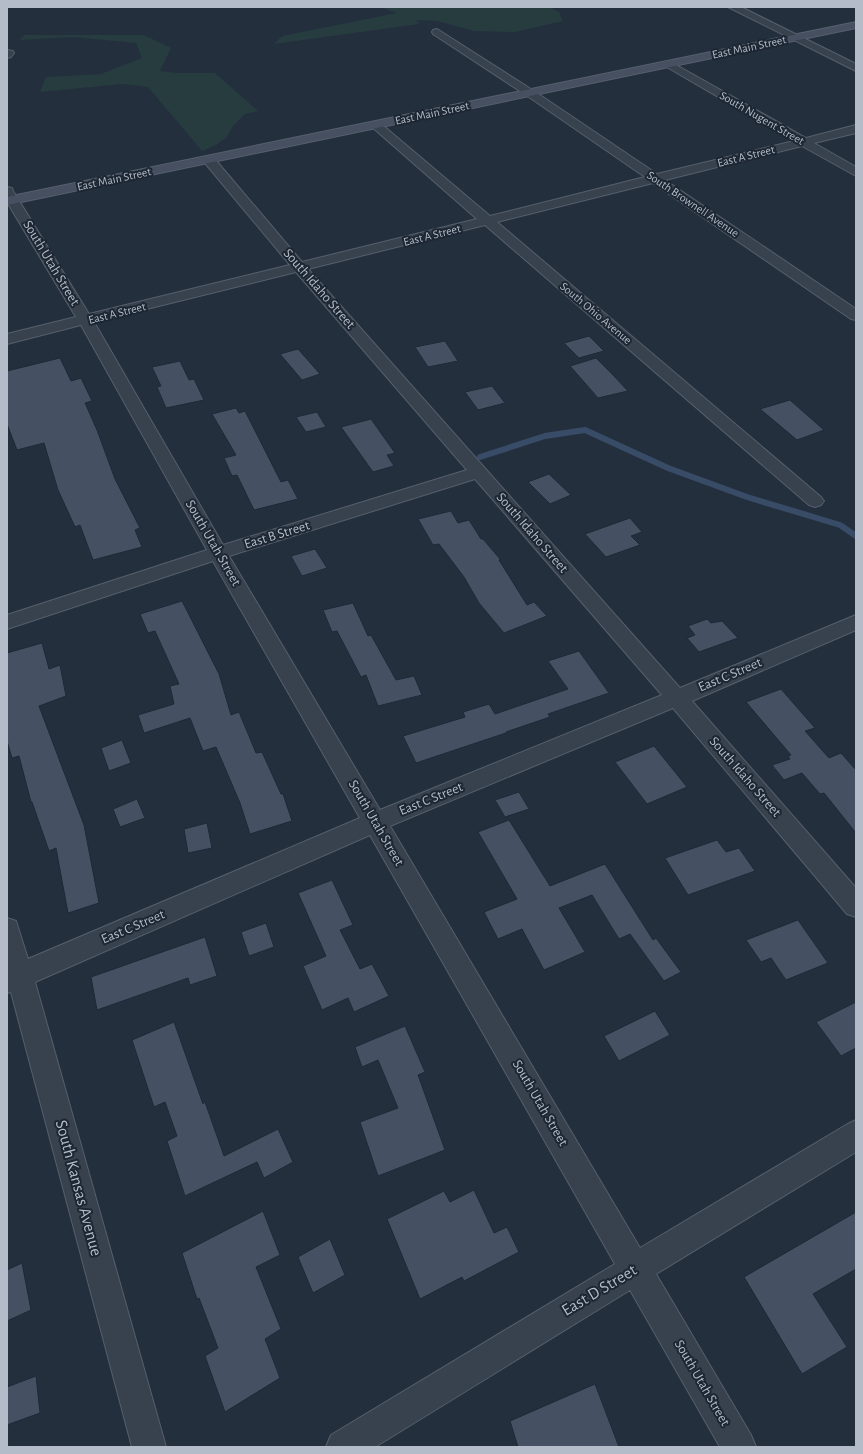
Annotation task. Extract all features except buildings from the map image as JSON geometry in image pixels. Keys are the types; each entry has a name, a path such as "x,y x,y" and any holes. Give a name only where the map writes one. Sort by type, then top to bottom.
{"street":[{"path":"733,7 856,68"},
{"name":"East Main Street","path":"9,198 209,160 856,25"},
{"name":"South Brownell Avenue","path":"436,32 530,93 856,316"},
{"name":"South Nugent Street","path":"669,64 856,172"},
{"name":"South Ohio Avenue","path":"376,125 815,501"},
{"name":"East A Street","path":"7,339 86,321 856,129"},
{"name":"South Idaho Street","path":"209,160 300,268 677,698 856,906"},
{"name":"South Utah Street","path":"9,198 86,321 218,553 739,1447"},
{"name":"East B Street","path":"7,622 218,553 479,472"},
{"name":"East C Street","path":"14,978 375,822 677,698 856,622"},
{"name":"South Kansas Avenue","path":"7,929 14,978 149,1447"},
{"name":"East D Street","path":"343,1447 856,1135"}],"green space":[{"path":"380,7 550,7 559,12 563,21 515,32 474,31 437,21 416,20 419,24 274,44 282,36 397,13"},
{"path":"24,35 144,35 171,48 160,71 176,73 215,73 258,111 245,114 233,126 227,137 216,145 202,151 148,87 122,84 40,92 46,77 101,74 142,58 136,43 73,37 20,40"}],"waterway":[{"path":"480,457 545,436 585,430 668,468 747,497 840,525 856,536"}]}
